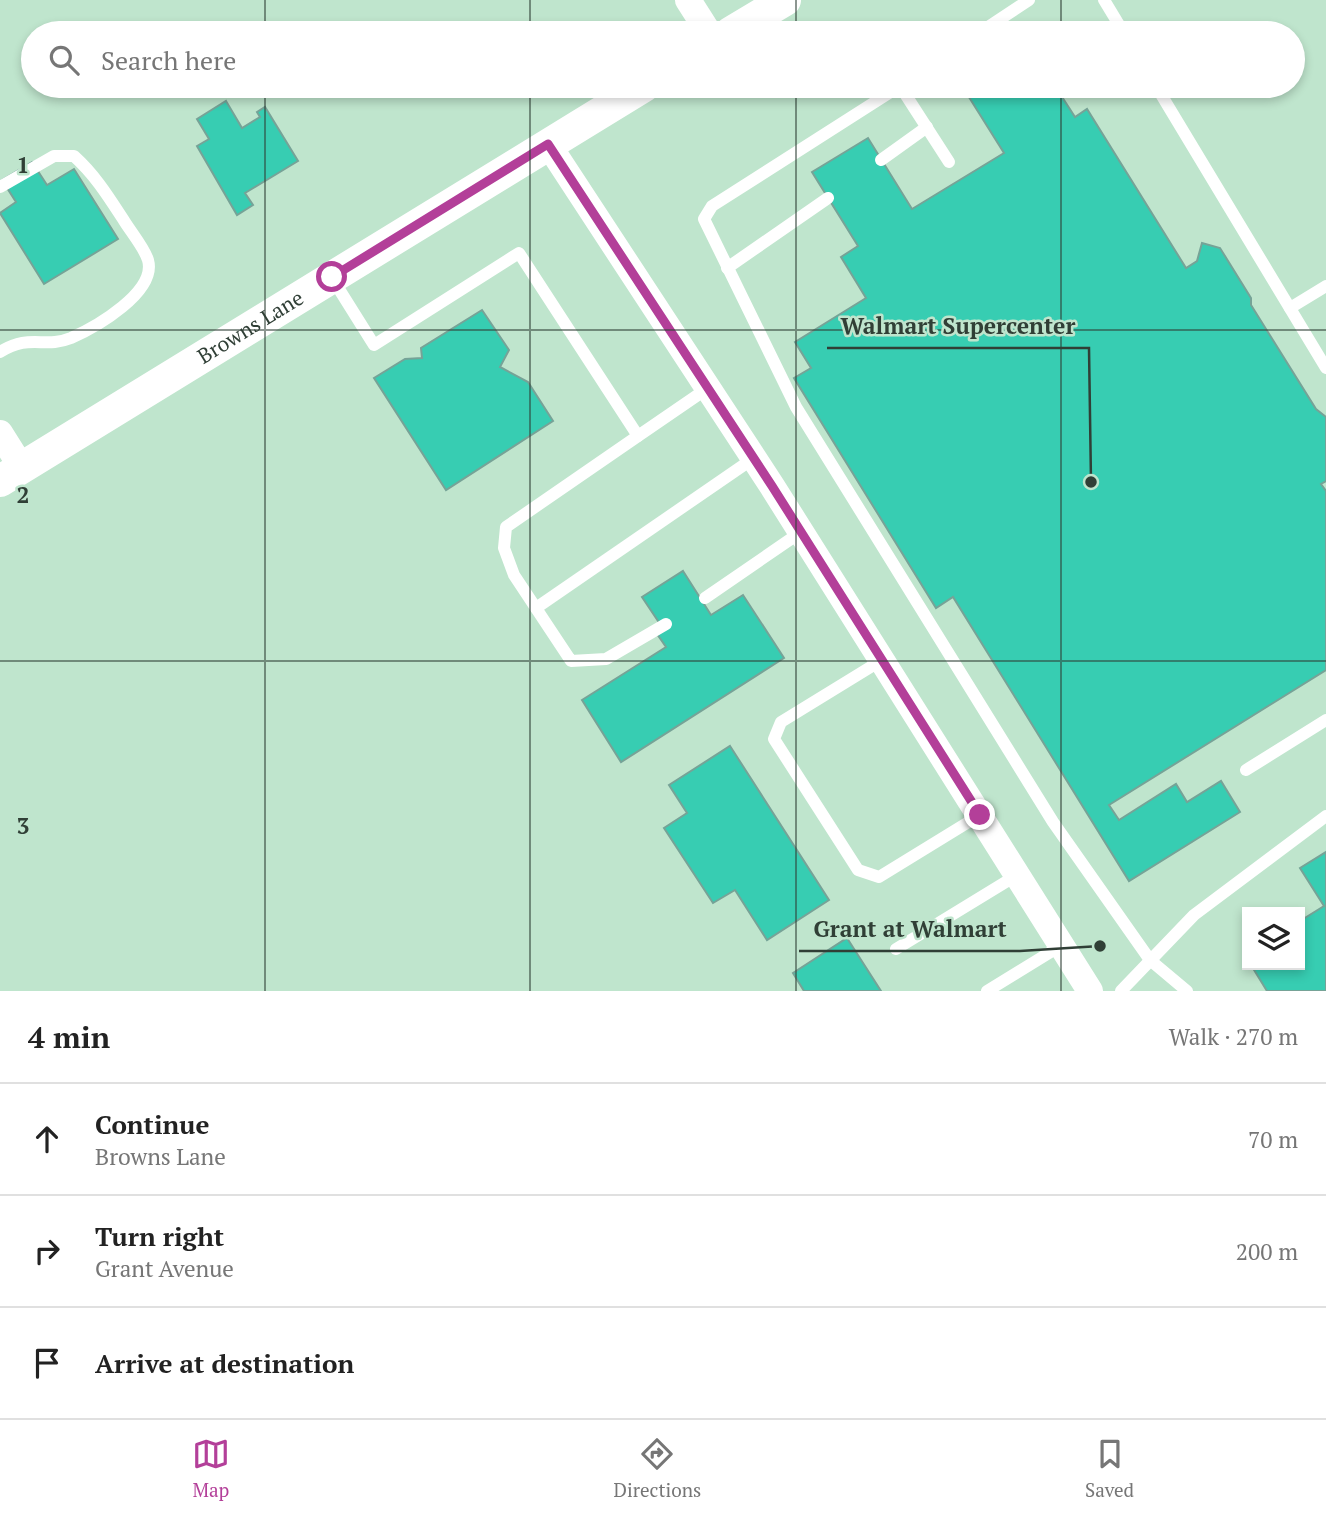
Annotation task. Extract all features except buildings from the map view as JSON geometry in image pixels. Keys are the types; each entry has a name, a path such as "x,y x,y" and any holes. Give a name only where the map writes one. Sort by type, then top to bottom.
{"street":[{"path":"688,0 701,21"},
{"path":"750,21 785,0"},
{"name":"Browns Lane","path":"11,475 624,98"},
{"path":"548,144 754,458 1090,991"},
{"path":"0,433 11,475"}],"lane":[{"path":"997,21 1029,0"},
{"path":"1104,0 1117,21"},
{"path":"881,98 712,206 704,219 796,407 1053,822 1150,960 1187,991"},
{"path":"908,98 950,162"},
{"path":"1163,98 1326,368"},
{"path":"881,160 927,127"},
{"path":"0,187 54,156 74,156 94,173 148,260 146,283 135,298 72,338 56,342 15,342 0,352"},
{"path":"727,268 828,198"},
{"path":"332,277 374,345 519,253 638,436"},
{"path":"1290,308 1326,286"},
{"path":"666,624 606,659 571,661 514,575 504,548 506,527 708,388"},
{"path":"536,608 754,458"},
{"path":"705,598 801,532"},
{"path":"882,660 781,722 774,739 858,870 879,877 980,815"},
{"path":"1245,769 1326,720"},
{"path":"1121,991 1195,915 1326,816"},
{"path":"897,949 1017,875"},
{"path":"987,991 1062,945"}],"place":[{"name":"Walmart Supercenter","path":"1091,482"},
{"name":"Grant at Walmart","path":"1100,946"}],"route":[{"path":"332,277 548,144 772,486 980,815"}]}
